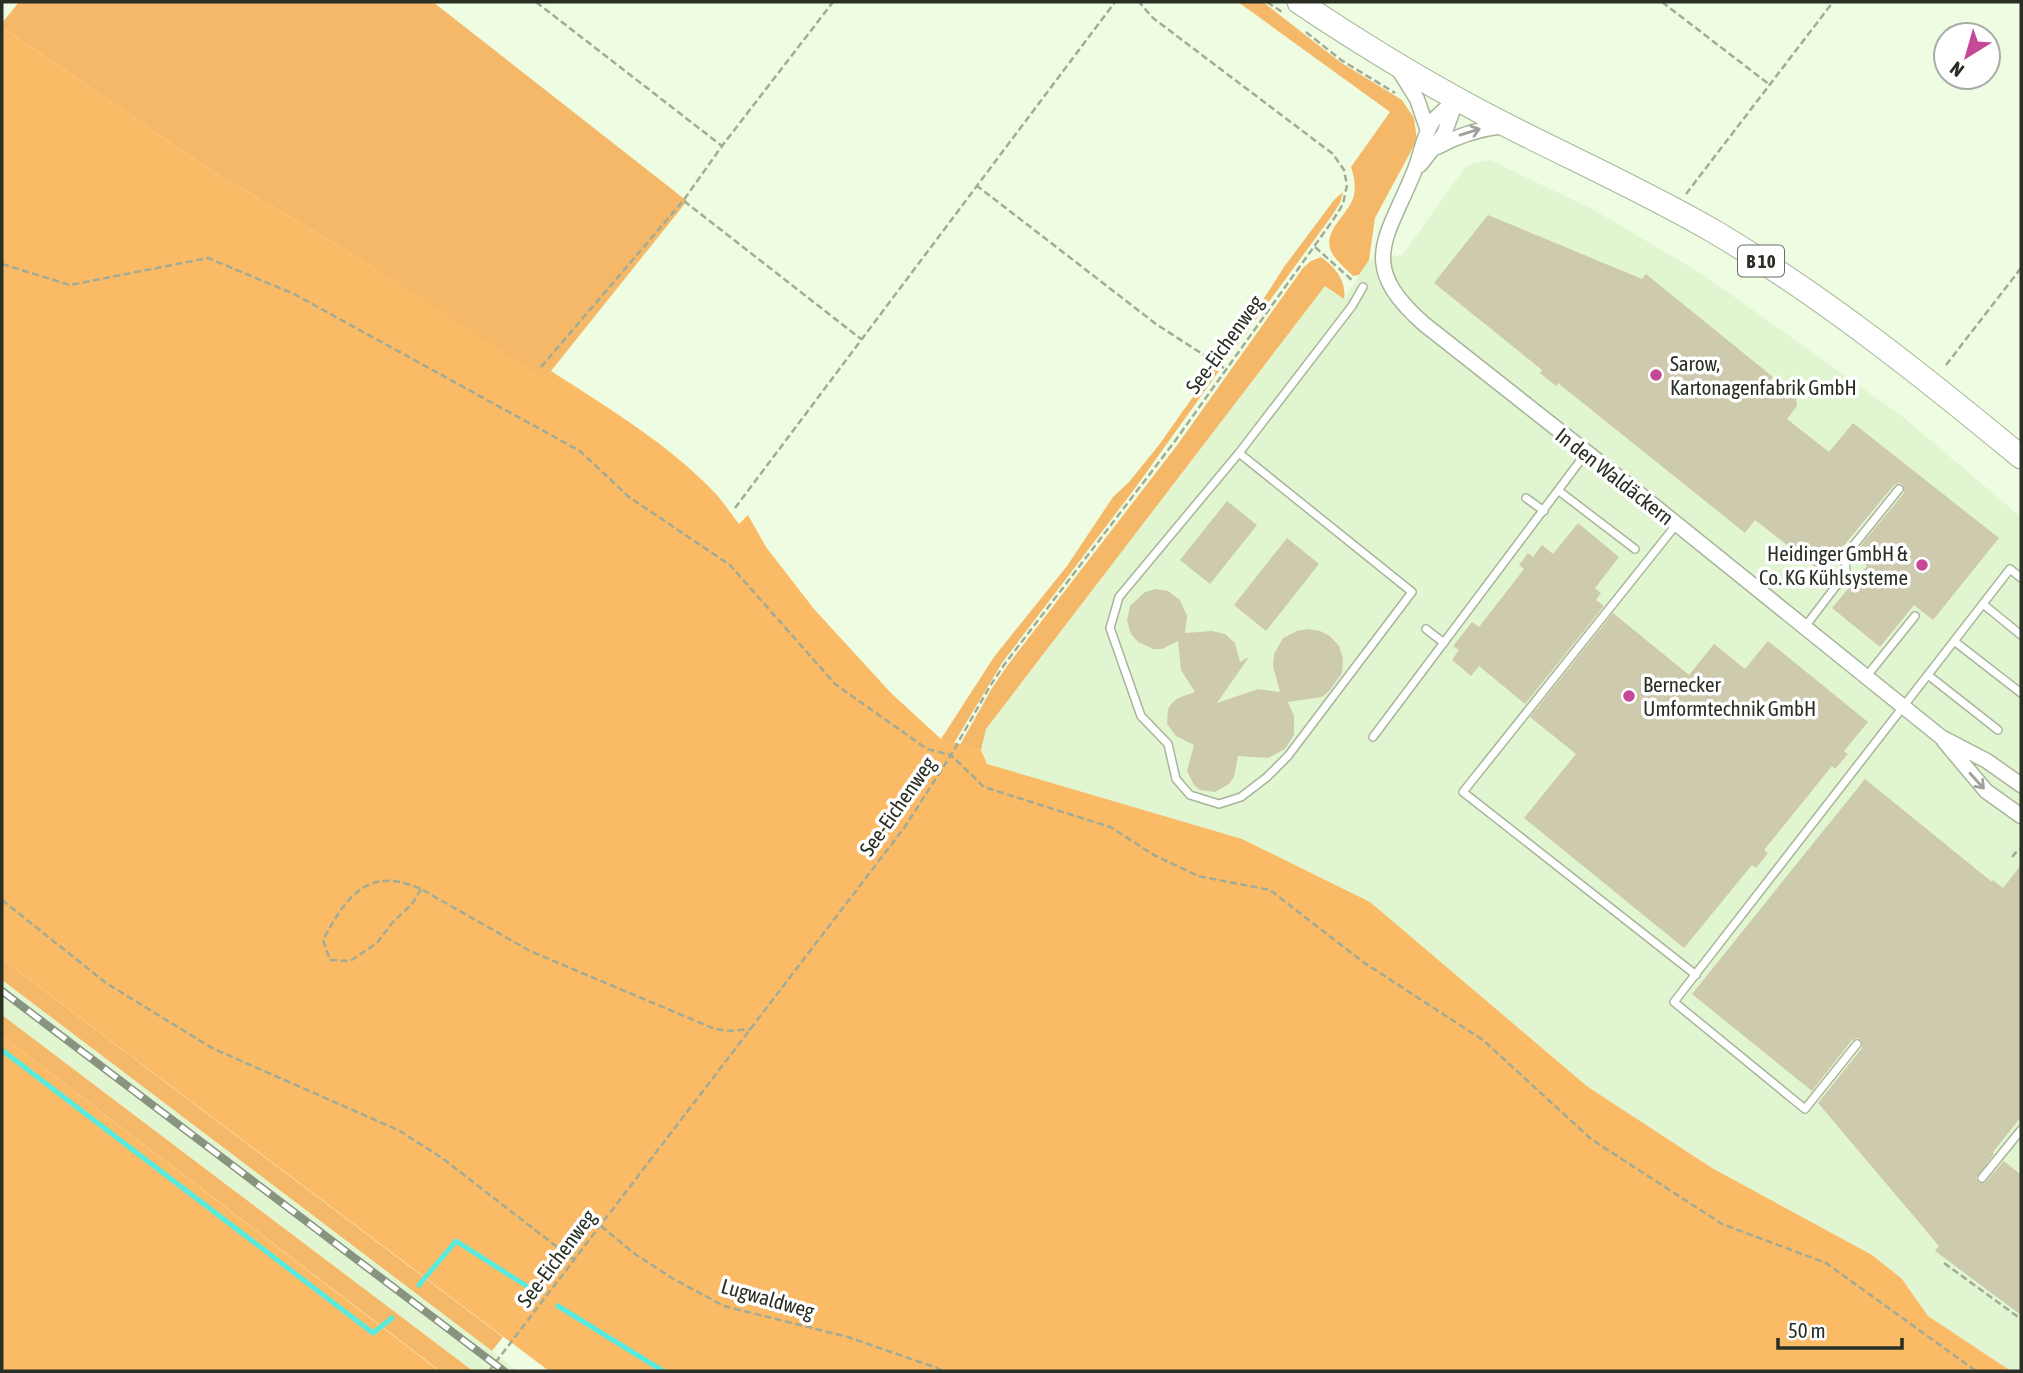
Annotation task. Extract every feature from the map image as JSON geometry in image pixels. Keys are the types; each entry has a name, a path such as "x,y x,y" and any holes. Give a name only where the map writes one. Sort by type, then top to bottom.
{"main road":[{"name":"B 10","path":"1292,8 1457,99 1675,209 1762,261 1868,335 1943,392 2021,457"}],"street":[{"path":"1394,63 1417,99 1428,131"},
{"name":"In den Waldäckern","path":"1457,99 1434,120 1428,131 1414,172 1396,206 1384,240 1384,268 1397,298 1424,324 1903,708 1941,737 1987,761 2021,785"},
{"name":"In den Waldäckern","path":"1414,172 1444,134 1457,99"},
{"path":"1435,147 1479,128 1507,125"},
{"name":"In den Waldäckern","path":"1941,737 1986,791 2021,816"}],"lane":[{"path":"1239,453 1412,592 1288,756 1241,797 1219,804 1190,795 1176,779 1168,744 1141,716 1110,628 1119,597 1239,453 1352,306 1363,287"},
{"path":"1373,737 1586,453"},
{"path":"1804,628 1846,573 1845,556 1899,489"},
{"path":"1559,491 1635,549"},
{"path":"1526,498 1544,511"},
{"path":"1676,525 1463,792 1696,975"},
{"path":"1857,1044 1805,1109 1674,1002 2010,569 2021,578"},
{"path":"1983,604 2021,635"},
{"path":"1865,677 1914,616"},
{"path":"1426,629 1444,643"},
{"path":"1954,641 2021,693"},
{"path":"1928,675 1998,730"},
{"path":"1982,1178 2021,1130"}],"path":[{"path":"536,2 722,146"},
{"path":"541,367 683,201 833,2"},
{"path":"735,508 1115,2"},
{"name":"See-Eichenweg","path":"489,1371 904,828 1004,665 1159,462 1315,247 1346,194 1346,178 1340,163 1317,141 1153,18 1139,2"},
{"path":"1267,2 1292,8"},
{"path":"1662,2 1770,86"},
{"path":"1675,209 1833,2"},
{"path":"1306,32 1341,60 1403,98"},
{"path":"976,185 1156,324 1225,369"},
{"path":"683,201 861,339"},
{"path":"1315,247 1341,273 1363,287"},
{"path":"2,264 70,285 208,258 294,294 580,451 629,497 730,565 835,684 927,749 951,755 984,787 1110,827 1154,855 1198,876 1270,890 1363,962 1483,1041 1591,1139 1722,1224 1826,1263 1976,1371"},
{"path":"1946,365 2021,268"},
{"path":"2012,857 2021,849"},
{"path":"421,889 412,904 392,923 377,943 351,961 330,960 323,940 340,909 365,884 402,881 421,889 530,951 582,974 715,1030 751,1029"},
{"path":"2,900 106,983 212,1048 400,1131 421,1144 574,1260"},
{"name":"Lugwaldweg","path":"600,1225 635,1254 724,1306 848,1337 942,1371"},
{"path":"1944,1263 2021,1319"}],"shaded area":[{"path":"19,2 433,2 687,201 551,371 542,378 344,249 209,169 2,27 2,23"},
{"path":"1238,2 1263,2 1340,62 1402,100 1414,118 1417,140 1375,218 1369,260 1359,275 1353,276 1335,258 1329,243 1330,236 1354,195 1351,167 1390,112"},
{"path":"2,27 209,169 344,249 542,377 551,371 658,443 716,494 739,524 748,515 766,547 814,609 891,693 941,739 981,750 987,764 1242,839 1370,902 1588,1087 1712,1168 1872,1255 1902,1279 1928,1316 2011,1371 549,1371 2,959"},
{"path":"1490,160 1594,210 1702,274 1903,417 2021,517 2021,1371 2011,1371 1928,1316 1902,1279 1712,1168 1588,1087 1370,902 987,764 981,750 986,729 1325,285 1344,299 1369,260 1402,255 1467,165"},
{"path":"1343,192 1331,217 1227,359 1284,267 1334,200"},
{"path":"1321,257 1339,275 1344,286 1344,299 1325,286 986,729 981,750 960,745 1007,666 1178,444 1303,268"},
{"path":"1214,367 1219,371 1136,487 1002,663 954,743 941,739 994,657 1067,566 1113,497 1159,445"},
{"path":"2,959 503,1337 492,1351 2,980"},
{"path":"2,980 518,1371 473,1371 2,1015"},
{"path":"2,1015 473,1371 440,1371 2,1036"},
{"path":"2,1036 434,1367 440,1371 2,1371"}],"building":[{"name":"Sarow, Kartonagenfabrik GmbH","path":"1488,215 1642,279 1646,274 1773,377 1762,391 1793,392 1797,406 1787,419 1829,452 1853,423 1999,538 1933,620 1914,605 1880,647 1832,608 1867,566 1853,555 1904,493 1903,485 1894,485 1822,572 1755,520 1745,533 1558,383 1556,386 1540,373 1542,370 1434,283"},
{"path":"1227,501 1257,525 1210,584 1180,560"},
{"path":"1578,523 1619,557 1595,588 1601,593 1596,600 1604,606 1525,704 1479,666 1471,676 1452,660 1459,650 1453,646 1472,622 1479,627 1524,569 1519,565 1528,553 1533,557 1542,545 1553,554"},
{"path":"1287,538 1319,564 1266,631 1234,605"},
{"path":"1156,589 1168,591 1180,600 1187,616 1185,633 1212,631 1225,634 1235,643 1240,662 1249,657 1217,703 1258,689 1280,692 1273,666 1274,654 1283,638 1297,631 1307,629 1330,636 1339,646 1343,658 1342,673 1322,697 1288,702 1294,716 1294,735 1285,749 1268,758 1238,756 1234,777 1229,784 1215,792 1200,790 1194,785 1187,771 1194,745 1176,736 1167,724 1168,709 1172,703 1195,692 1181,670 1178,641 1162,649 1153,649 1138,642 1131,634 1127,621 1130,606 1145,592"},
{"path":"1613,613 1689,675 1714,644 1745,669 1768,641 1868,722 1844,751 1848,754 1835,769 1832,766 1764,850 1768,853 1756,868 1752,865 1684,948 1524,818 1576,754 1530,717"},
{"path":"1865,779 1992,882 1993,880 2003,888 2021,865 2021,1117 1976,1178 1979,1183 1985,1183 2004,1161 2021,1175 2021,1315 1935,1251 1939,1246 1818,1103 1862,1048 1861,1040 1852,1040 1812,1091 1692,994"}],"waterway":[{"path":"2,1050 373,1333 392,1318"},
{"path":"419,1285 456,1241 536,1292"},
{"path":"558,1306 663,1371"}],"railway":[{"path":"2,991 504,1371"}],"place":[{"name":"Sarow, Kartonagenfabrik GmbH","path":"1656,375"},
{"name":"Heidinger GmbH & Co. KG Kühlsysteme","path":"1922,565"},
{"name":"Bernecker Umformtechnik GmbH","path":"1629,696"}]}
